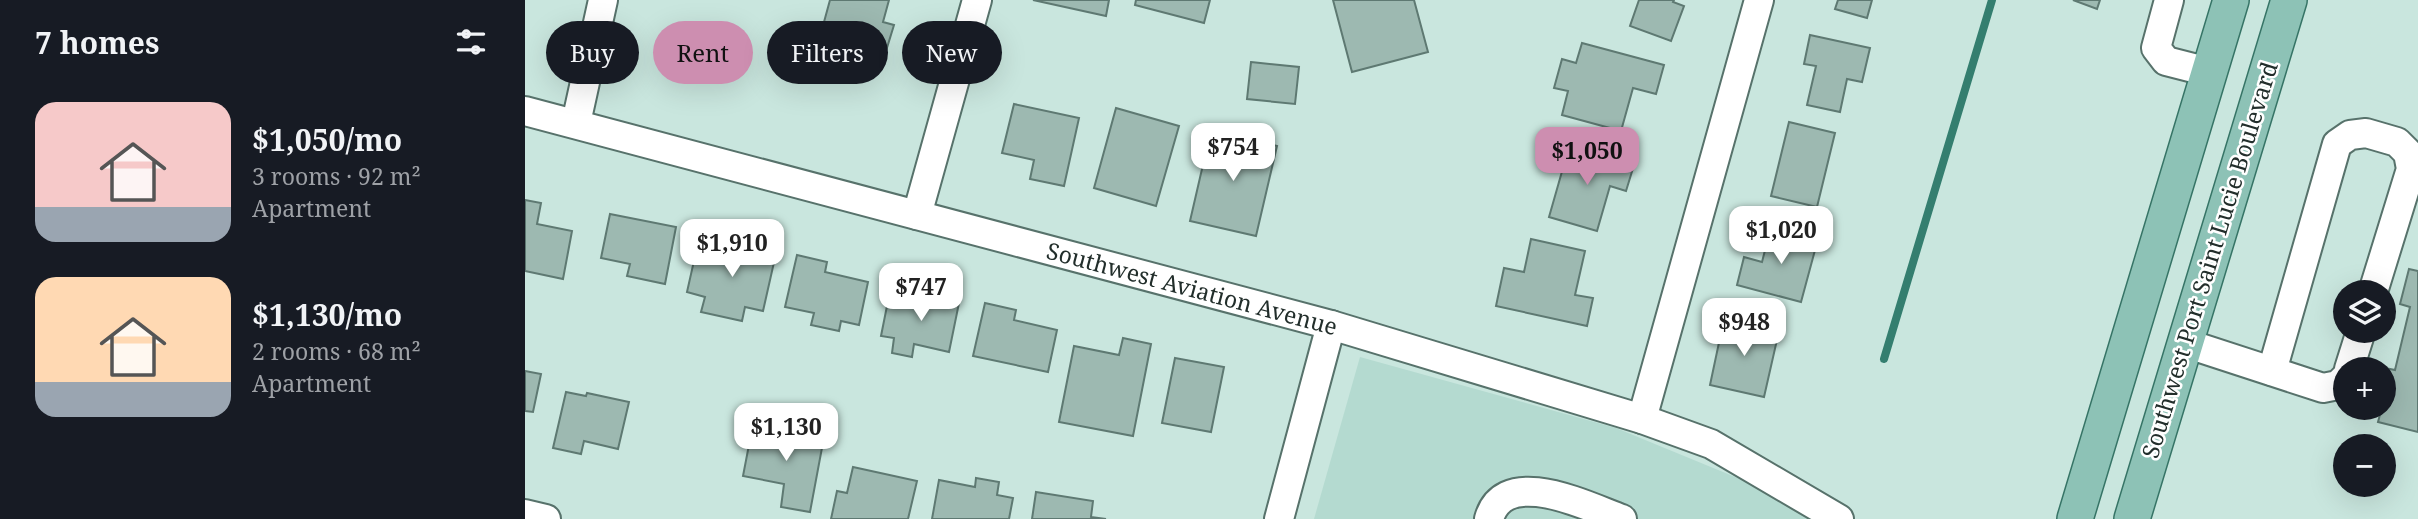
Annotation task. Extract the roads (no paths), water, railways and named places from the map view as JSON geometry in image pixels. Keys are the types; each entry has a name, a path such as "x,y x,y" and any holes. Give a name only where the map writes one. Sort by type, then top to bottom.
{"main road":[{"path":"2075,519 2231,0"},
{"name":"Southwest Port Saint Lucie Boulevard","path":"2131,519 2289,0"}],"street":[{"path":"576,123 603,0"},
{"path":"917,215 977,0"},
{"path":"1642,419 1759,0"},
{"path":"2169,0 2156,48 2166,61 2209,72"},
{"name":"Southwest Aviation Avenue","path":"525,111 1331,325 1642,419 1711,444 1831,517"},
{"path":"2272,371 2337,144 2350,135 2366,134 2396,142 2408,153 2411,169 2377,280"},
{"path":"1279,519 1331,325"},
{"path":"2185,343 2323,388 2333,386"},
{"path":"1489,519 1491,510 1513,492 1538,490 1622,519"},
{"path":"525,514 547,519"}],"waterway":[{"path":"1884,359 1992,0"}]}
